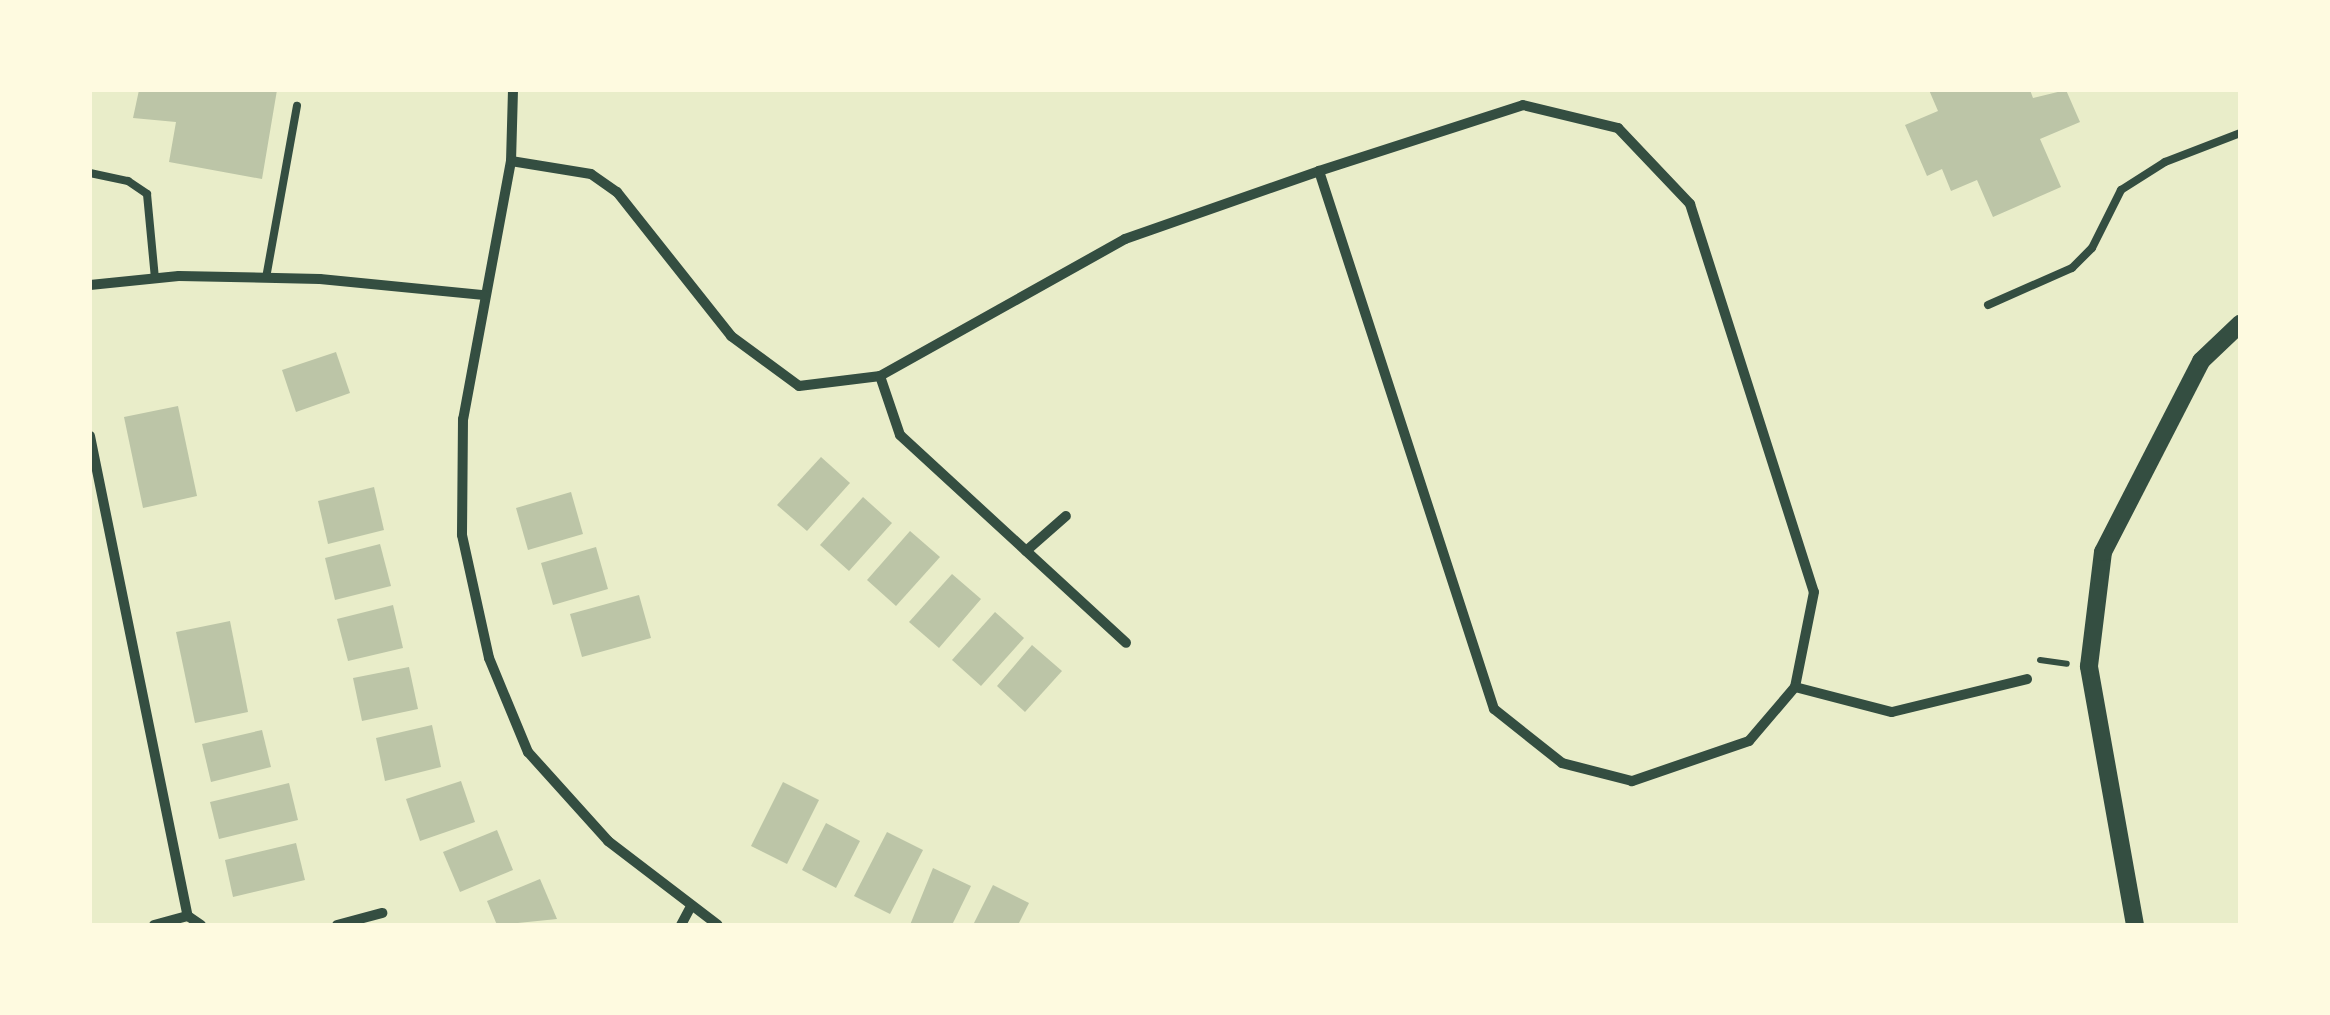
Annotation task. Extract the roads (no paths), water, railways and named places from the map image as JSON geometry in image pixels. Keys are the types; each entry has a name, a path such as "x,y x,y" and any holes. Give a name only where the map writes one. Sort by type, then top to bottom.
{"street":[{"path":"514,90 512,161 484,295 464,419 462,535 489,658 528,752 608,840 690,908 718,925"},
{"path":"512,161 591,174 616,192 731,336 798,386 880,376 1125,240 1319,171 1523,105 1618,128 1690,204 1814,592 1795,687 1749,741 1632,781 1562,763 1494,709 1319,171"},
{"path":"90,285 155,278 266,278 484,295"},
{"path":"2135,925 2089,666 2103,552 2200,361 2240,324"},
{"path":"880,376 900,435 1126,643"},
{"path":"90,436 188,916 201,925"},
{"path":"1026,551 1066,516"},
{"path":"1795,687 1892,712 2028,680"},
{"path":"681,925 690,908"},
{"path":"337,925 382,913"},
{"path":"154,925 188,916"}],"lane":[{"path":"266,278 297,106"},
{"path":"1988,305 2072,268 2092,248 2121,190 2165,162 2240,133"},
{"path":"90,173 128,181 147,194 155,278"}]}
